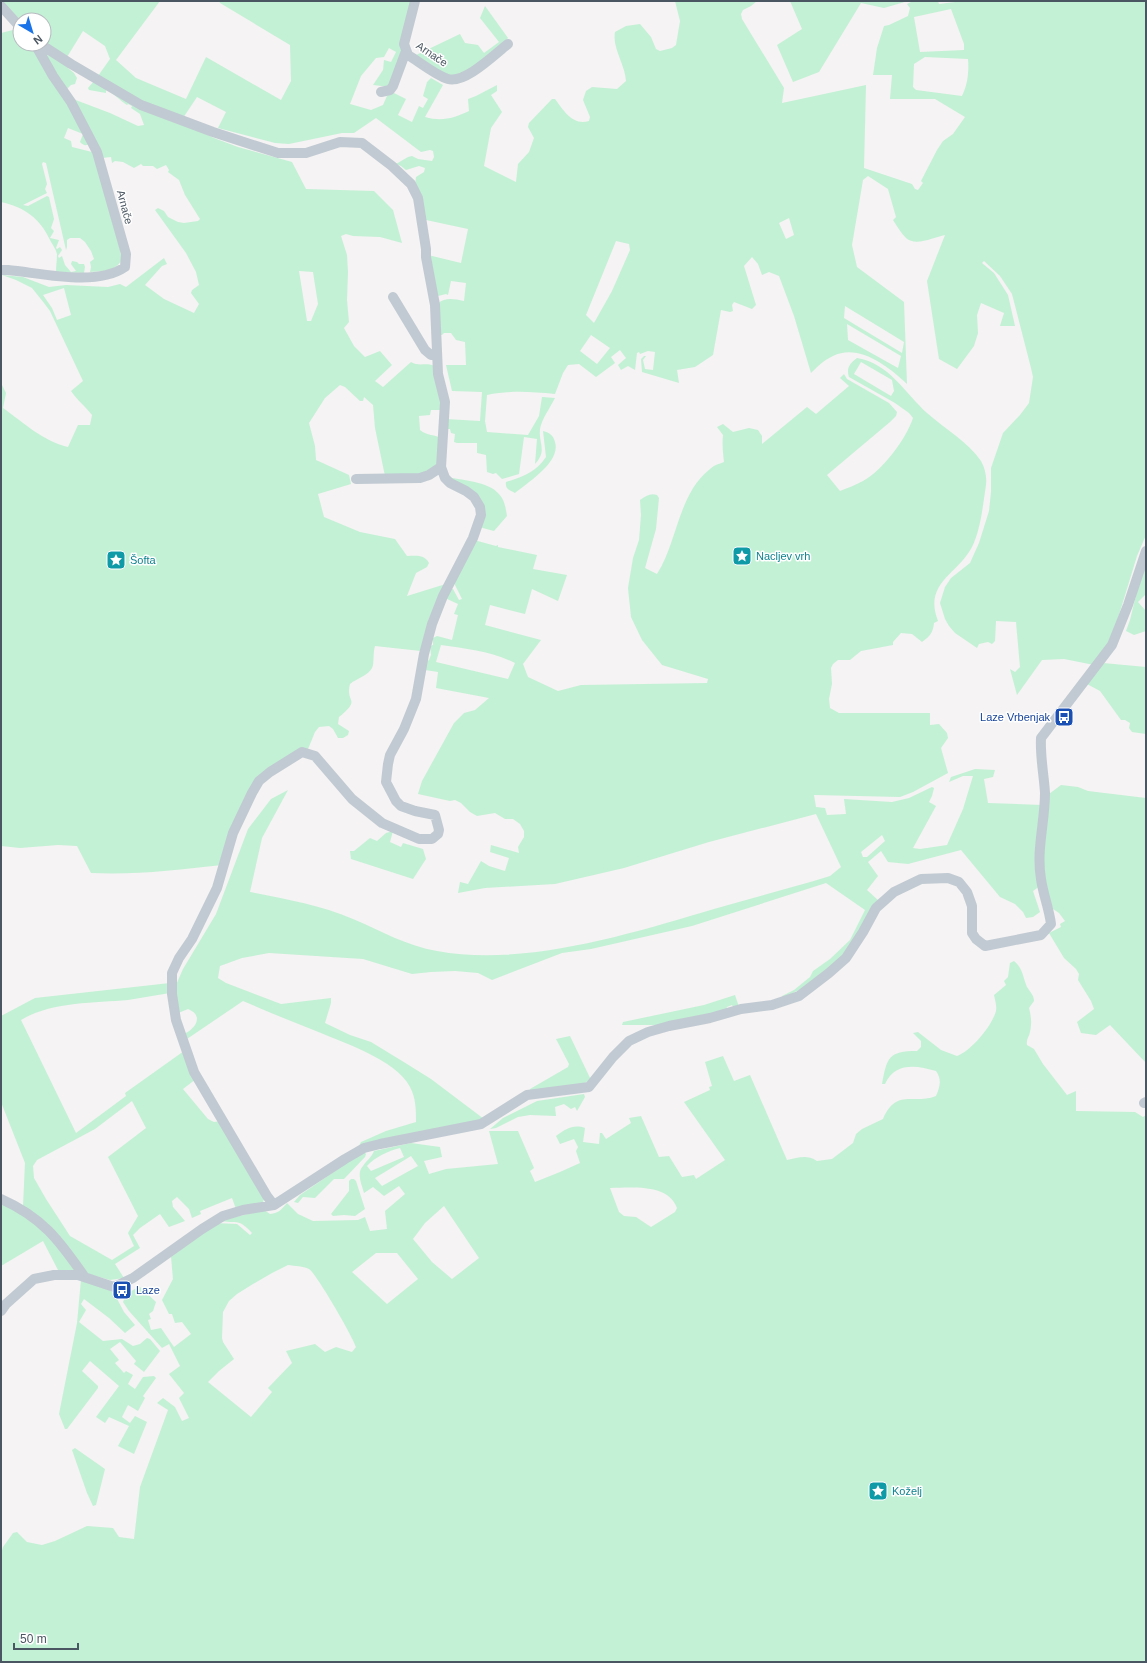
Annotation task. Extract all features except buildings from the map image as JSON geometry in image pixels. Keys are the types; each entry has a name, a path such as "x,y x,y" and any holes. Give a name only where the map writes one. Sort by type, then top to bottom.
{"street":[{"name":"Arnače","path":"415,1 404,44 406,51 408,55 448,79 457,80 482,65 508,44"},
{"path":"1,6 12,18"},
{"path":"381,92 390,90 393,86 406,51"},
{"name":"Arnače","path":"1,270 77,278 117,272 124,267 126,254 97,152 71,102 53,76 40,52"},
{"path":"52,52 141,105 213,132 278,153 306,153 340,142 362,144 392,166 411,184 418,198 426,257 435,305 438,374 445,402 441,468 445,478 450,483 474,497 480,507 481,515 473,538 443,596 432,624 424,654 416,699 404,729 390,755 386,782 396,801 401,806 415,811 435,815 439,830 438,834 432,839 419,839 382,823 352,799 315,756 302,752 270,772 259,781 234,833 217,888 192,939 179,958 172,973 172,994 176,1020 194,1072 267,1196 274,1205"},
{"path":"392,297 424,350 430,354 437,355"},
{"path":"356,479 420,478 441,468"},
{"path":"1,1311 6,1304 34,1279 54,1274 84,1276 114,1287 133,1278 202,1228 223,1216 243,1210 274,1205 364,1148 481,1124 527,1095 589,1087 613,1057 629,1041 648,1032 669,1026 710,1018 741,1009 772,1005 799,996 830,973 846,958 863,932 876,908 894,892 921,880 948,878 959,882 967,892 972,906 972,932 976,939 985,946 1041,935 1051,924 1050,912 1041,879 1039,851 1044,816 1045,793 1040,752 1041,738 1112,645 1128,605 1146,551"},
{"path":"1,1199 18,1206 34,1217 52,1233 84,1276"}],"green space":[{"path":"1,1 160,1 116,60 136,78 186,99 206,57 281,100 291,81 290,45 219,1 412,1 401,52 390,87 373,85 383,70 384,60 391,62 396,52 389,48 384,57 376,58 361,76 350,104 371,110 383,105 387,96 392,92 406,99 398,115 412,122 419,106 423,108 428,99 423,96 427,82 431,78 443,85 425,117 442,119 458,116 469,111 468,99 497,85 497,91 491,95 502,112 491,128 484,166 516,182 518,164 529,152 534,138 528,127 529,123 552,99 555,99 565,113 574,119 583,122 589,121 590,117 583,100 586,91 592,87 617,89 626,81 615,44 615,32 626,26 640,24 651,37 656,49 660,51 672,48 676,45 680,21 675,1 757,1 743,10 741,14 742,19 784,88 782,103 866,85 864,168 912,184 915,189 918,190 923,183 921,181 937,150 943,141 953,134 965,117 935,99 890,99 892,75 873,75 877,48 884,26 908,16 910,8 907,4 913,1 938,1 939,4 956,1 1146,1 1146,535 1137,556 1111,641 1094,665 1064,659 1042,660 1017,695 1010,669 1015,672 1020,667 1016,622 996,621 995,641 992,644 988,642 979,644 977,648 955,633 945,619 940,603 945,587 951,578 970,563 979,543 989,511 991,468 1003,433 1029,403 1033,377 1012,294 1000,276 984,261 982,263 994,273 1008,295 1015,326 1000,326 1004,313 981,303 977,315 978,333 974,346 957,369 939,359 927,281 945,235 920,242 910,241 906,238 893,220 896,217 888,189 868,176 863,180 852,245 857,267 904,302 907,384 883,364 853,352 833,356 818,366 811,373 794,316 779,276 769,272 762,275 758,264 752,257 744,266 756,305 752,309 734,302 732,305 733,311 730,312 721,310 713,355 695,367 677,370 679,383 642,372 641,359 644,356 646,356 643,360 645,369 653,370 655,352 648,351 640,354 639,352 637,353 635,370 628,366 621,370 618,365 626,358 620,350 611,357 615,363 596,377 579,364 568,365 563,373 555,394 513,392 487,395 485,421 487,432 528,435 539,416 542,397 555,398 541,425 540,436 542,449 539,459 535,464 537,439 524,437 519,474 502,479 496,473 493,474 487,472 486,455 477,453 477,443 454,442 455,434 451,433 450,429 446,429 446,419 480,421 482,392 452,391 446,365 466,365 465,342 456,340 451,333 439,335 437,304 447,299 464,301 466,283 451,281 448,295 438,296 428,255 461,263 468,229 426,220 415,185 416,177 424,172 425,168 419,166 406,170 396,164 412,156 418,159 432,161 434,157 433,151 430,150 421,152 376,118 354,133 342,133 289,144 275,143 218,128 226,112 197,97 183,118 153,107 98,76 110,59 105,46 83,31 67,57 52,47 52,12 12,12","holes":["951,9 964,44 964,50 920,52 914,17","925,57 968,59 968,78 962,96 916,90 913,87 914,64","789,218 794,235 786,239 779,223","616,241 629,244 630,250 612,291 594,323 586,315","845,306 904,342 902,353 844,318","847,324 901,356 898,368 848,340","591,335 610,348 597,364 580,351"]},
{"path":"790,1 908,1 884,8 861,3 819,72 793,82 777,45 802,29"},
{"path":"485,6 508,38 473,69 456,75 449,75 414,56 460,34 465,43 478,45 484,53 499,42 480,18"},
{"path":"12,30 12,52 36,52 91,143 86,145 83,144 80,142 83,134 68,128 64,138 71,141 72,147 96,153 113,215 122,260 112,269 90,272 90,262 94,259 85,242 80,238 70,238 67,240 66,250 46,163 43,162 42,164 47,184 45,189 47,193 23,205 28,206 47,196 49,197 54,219 51,228 54,231 50,238 59,240 56,248 57,249 60,247 62,250 58,256 59,258 62,256 65,265 71,272 76,271 71,264 72,261 79,264 84,264 84,273 56,272 56,252 41,225 24,210 1,202 1,33"},
{"path":"44,52 49,52 74,73 77,78 75,84 71,85 66,90 44,57"},
{"path":"94,81 214,138 238,147 292,162 306,189 374,191 393,210 402,243 380,237 353,236 346,234 341,236 347,255 348,272 347,300 349,322 344,328 354,346 365,357 380,351 392,365 375,381 383,387 411,362 434,366 443,410 431,410 430,415 419,416 420,430 442,439 437,464 426,475 385,476 375,428 373,405 364,397 363,401 360,401 345,387 340,385 325,398 309,423 315,446 316,460 349,475 351,484 318,494 324,517 360,532 395,539 407,556 420,556 425,558 429,563 427,567 416,573 407,596 449,583 429,618 421,651 375,646 372,668 367,674 350,684 350,707 339,717 338,724 349,731 348,735 343,738 338,738 333,729 329,726 319,727 315,732 306,754 280,769 257,787 222,865 140,873 91,873 77,846 58,845 20,848 1,846 1,385 6,393 3,408 42,436 68,447 78,425 90,425 92,415 71,391 83,381 50,311 32,288 2,275 23,277 49,287 66,285 108,287 120,284 126,287 164,258 167,264 162,266 145,285 164,299 194,313 199,304 191,293 192,290 199,285 196,272 186,253 155,210 158,208 164,211 168,217 178,222 184,223 198,221 200,219 185,195 179,180 168,172 169,170 166,165 157,169 153,166 143,166 141,164 134,168 123,162 115,161 112,163 111,157 102,158 73,99 110,113 138,126 144,125 140,114 131,108 132,106 127,105 106,90 106,93 89,90 88,88","holes":["299,271 313,272 318,304 311,321 307,321","64,288 71,315 57,320 52,308 43,295"]},
{"path":"857,358 868,361 887,372 927,413 969,447 981,461 985,470 986,485 978,532 975,540 966,556 938,588 935,597 935,608 938,621 934,623 932,632 929,636 922,642 912,634 901,633 893,642 893,645 861,651 850,660 838,660 831,668 832,684 829,699 830,708 839,713 930,713 930,725 939,724 947,733 948,738 941,748 948,773 913,792 900,797 814,795 816,807 825,808 827,815 846,814 844,799 892,802 909,798 932,787 934,788 929,802 936,806 913,848 920,849 947,845 963,809 973,776 963,776 949,782 951,777 975,769 995,770 993,777 984,779 988,803 1042,805 1040,886 1033,891 1040,912 1033,917 1026,918 1023,912 1015,904 1000,897 961,850 908,864 888,862 881,851 868,862 878,876 867,890 879,901 840,961 810,985 782,998 782,996 794,990 810,977 813,971 830,959 850,940 865,910 826,883 692,926 591,949 562,953 492,980 478,973 455,971 412,974 363,959 269,953 242,958 220,966 218,978 226,983 281,1004 331,998 325,1023 350,1035 371,1042 431,1079 484,1119 359,1146 361,1142 386,1131 416,1122 415,1100 410,1087 403,1077 393,1068 380,1060 351,1045 243,1001 184,1041 182,1035 191,1030 197,1019 196,1015 188,1009 176,1014 176,985 183,969 216,914 248,829 271,799 288,790 262,838 250,892 302,903 341,914 415,946 437,951 470,955 505,955 577,945 648,928 830,876 841,867 816,814 709,842 624,868 555,884 485,888 458,893 460,882 468,884 481,861 489,866 505,871 509,858 490,852 491,845 519,853 518,847 524,837 524,831 520,824 513,819 505,819 495,813 477,816 455,800 450,801 418,794 422,781 454,723 464,713 475,710 489,698 436,688 438,672 425,670 425,663 429,660 431,655 430,646 433,645 433,638 437,636 452,640 458,615 454,614 458,604 445,598 450,588 453,589 459,600 462,599 455,585 455,580 474,540 496,546 498,545 498,547 537,555 533,569 567,575 558,601 532,589 525,614 490,605 485,625 541,640 523,664 528,677 558,691 581,685 707,683 708,679 662,665 642,640 631,617 628,588 633,558 639,540 641,515 640,500 652,494 657,495 659,498 656,529 645,568 657,574 670,547 679,518 691,491 699,479 710,469 724,462 723,435 717,427 723,424 733,432 749,428 758,430 762,436 762,444 807,407 816,414 849,386 840,378 844,374 847,379 889,403 897,412 896,416 890,422 827,475 840,491 871,476 893,453 905,435 913,418 909,413 895,403 849,377 848,368","holes":["861,362 892,380 894,391 891,396 854,374","441,645 488,653 515,663 508,679 436,662","882,835 885,841 867,857 863,857 861,852"]},
{"path":"543,431 551,435 555,442 556,449 553,457 542,471 515,493 507,488 506,482 529,473 538,467 546,457"},
{"path":"447,477 485,485 498,492 504,502 507,516 494,531 479,527 482,506"},
{"path":"1146,554 1146,594 1138,602 1146,611 1146,631 1134,635 1126,631"},
{"path":"1103,663 1146,667 1146,734 1132,732 1129,728 1130,723 1125,720 1121,720 1100,691 1087,684"},
{"path":"1061,785 1078,787 1088,791 1146,798 1146,1063 1110,1025 1096,1035 1081,1033 1077,1022 1094,1009 1091,1001 1078,980 1079,974 1076,969 1064,958 1049,933 1061,927 1060,924 1065,921 1059,913 1053,909 1045,887 1043,847 1049,794"},
{"path":"393,831 390,842 401,847 403,843 423,849 426,859 413,879 351,859 350,851 354,851 370,838 377,841 386,833"},
{"path":"1014,961 1019,967 1027,987 1034,999 1029,1008 1031,1026 1027,1045 1034,1049 1043,1064 1067,1095 1076,1091 1076,1111 1135,1112 1143,1117 1146,1115 1146,1662 1,1662 1,1554 3,1547 13,1533 17,1532 27,1542 42,1545 55,1541 87,1526 113,1528 119,1537 134,1539 140,1487 168,1410 157,1403 163,1398 175,1407 182,1421 189,1418 179,1398 184,1393 169,1374 180,1366 169,1344 162,1348 129,1311 123,1302 126,1295 139,1286 156,1302 153,1311 149,1314 151,1319 148,1320 151,1330 161,1328 174,1347 191,1334 182,1322 175,1323 172,1314 169,1314 162,1300 173,1279 171,1257 215,1223 237,1224 250,1235 252,1233 240,1223 219,1221 264,1210 270,1214 276,1213 287,1203 298,1214 313,1221 358,1220 365,1217 370,1231 387,1229 385,1211 405,1194 399,1186 384,1196 373,1187 364,1193 360,1179 360,1172 374,1151 411,1143 440,1147 442,1157 424,1161 429,1174 446,1169 498,1164 489,1131 518,1131 534,1168 530,1171 535,1182 580,1163 576,1151 578,1147 574,1139 560,1144 556,1136 563,1131 573,1127 585,1128 583,1142 599,1144 600,1133 602,1133 606,1139 631,1123 629,1118 641,1116 659,1157 669,1156 682,1177 694,1175 696,1179 725,1160 684,1102 710,1090 709,1087 712,1086 705,1062 723,1056 734,1081 750,1075 787,1160 802,1157 817,1161 832,1159 853,1143 856,1134 862,1129 883,1119 888,1109 900,1100 920,1099 936,1096 940,1080 938,1074 936,1071 921,1067 907,1067 900,1069 889,1077 885,1084 882,1084 890,1058 900,1052 917,1051 921,1047 921,1041 913,1033 918,1032 941,1050 957,1056 963,1053 986,1031 994,1017 996,1003 994,995 1006,985 1004,981 1008,977 1010,963","holes":["400,1148 404,1157 371,1171 367,1166 378,1157","411,1156 418,1166 382,1186 375,1178","610,1188 638,1188 657,1191 666,1194 677,1208 675,1212 651,1227 636,1217 624,1216 619,1212","444,1206 479,1258 452,1279 432,1262 413,1239 425,1223","376,1253 397,1253 418,1279 387,1304 352,1272","288,1265 309,1269 319,1281 356,1347 352,1352 336,1347 325,1352 315,1344 286,1351 292,1363 268,1388 272,1392 251,1417 208,1382 234,1359 222,1338 223,1312 229,1301 253,1284"]},
{"path":"170,983 170,993 128,1000 73,1004 45,1010 21,1020 76,1133 126,1096 125,1093 184,1051 196,1079 183,1089 208,1119 214,1122 221,1121 264,1199 263,1202 236,1209 232,1198 200,1211 201,1214 192,1218 189,1209 177,1197 172,1201 173,1207 185,1221 169,1227 160,1214 140,1228 133,1235 140,1248 115,1264 124,1278 110,1280 85,1273 23,1206 25,1163 1,1102 1,1016 35,998","holes":["132,1101 146,1128 108,1157 138,1216 128,1233 134,1246 112,1260 70,1236 34,1178 33,1166 37,1160 95,1129"]},
{"path":"735,995 739,1007 734,1008 732,1005 727,1007 726,1010 659,1025 622,1025 623,1022 704,1005"},
{"path":"570,1036 591,1080 582,1084 530,1091 530,1089 568,1067 569,1064 556,1039"},
{"path":"584,1094 585,1097 577,1111 575,1107 571,1109 564,1104 555,1107 556,1116 530,1115 518,1117 496,1128 490,1129 503,1118 537,1101"},
{"path":"364,1151 366,1154 365,1157 344,1179 334,1179 315,1198 303,1197 298,1203 294,1202 300,1195"},
{"path":"351,1179 356,1181 365,1209 355,1216 333,1216 331,1214 349,1191 349,1181"},
{"path":"1,1200 36,1220 75,1268 73,1270 58,1270 43,1241 1,1266"},
{"path":"81,1280 111,1291 115,1295 124,1312 135,1325 125,1333 109,1318 84,1299 81,1304 86,1310 79,1322 103,1341 122,1339 133,1346 140,1344 147,1338 150,1339 160,1351 144,1372 134,1364 136,1361 120,1342 110,1349 119,1360 115,1363 124,1373 126,1371 133,1375 128,1384 135,1389 143,1377 154,1376 156,1378 143,1396 145,1398 138,1411 128,1405 122,1417 130,1423 135,1416 147,1422 134,1454 118,1446 129,1426 109,1417 105,1423 96,1417 119,1386 90,1361 82,1371 98,1386 98,1388 67,1429 65,1429 59,1414 77,1323"},
{"path":"75,1448 105,1469 96,1505 93,1506 87,1493 72,1450"}],"place":[{"name":"Nacljev vrh","path":"742,556"},
{"name":"Šofta","path":"116,560"},
{"name":"Laze Vrbenjak","path":"1064,717"},
{"name":"Laze","path":"122,1290"},
{"name":"Koželj","path":"878,1491"}]}
